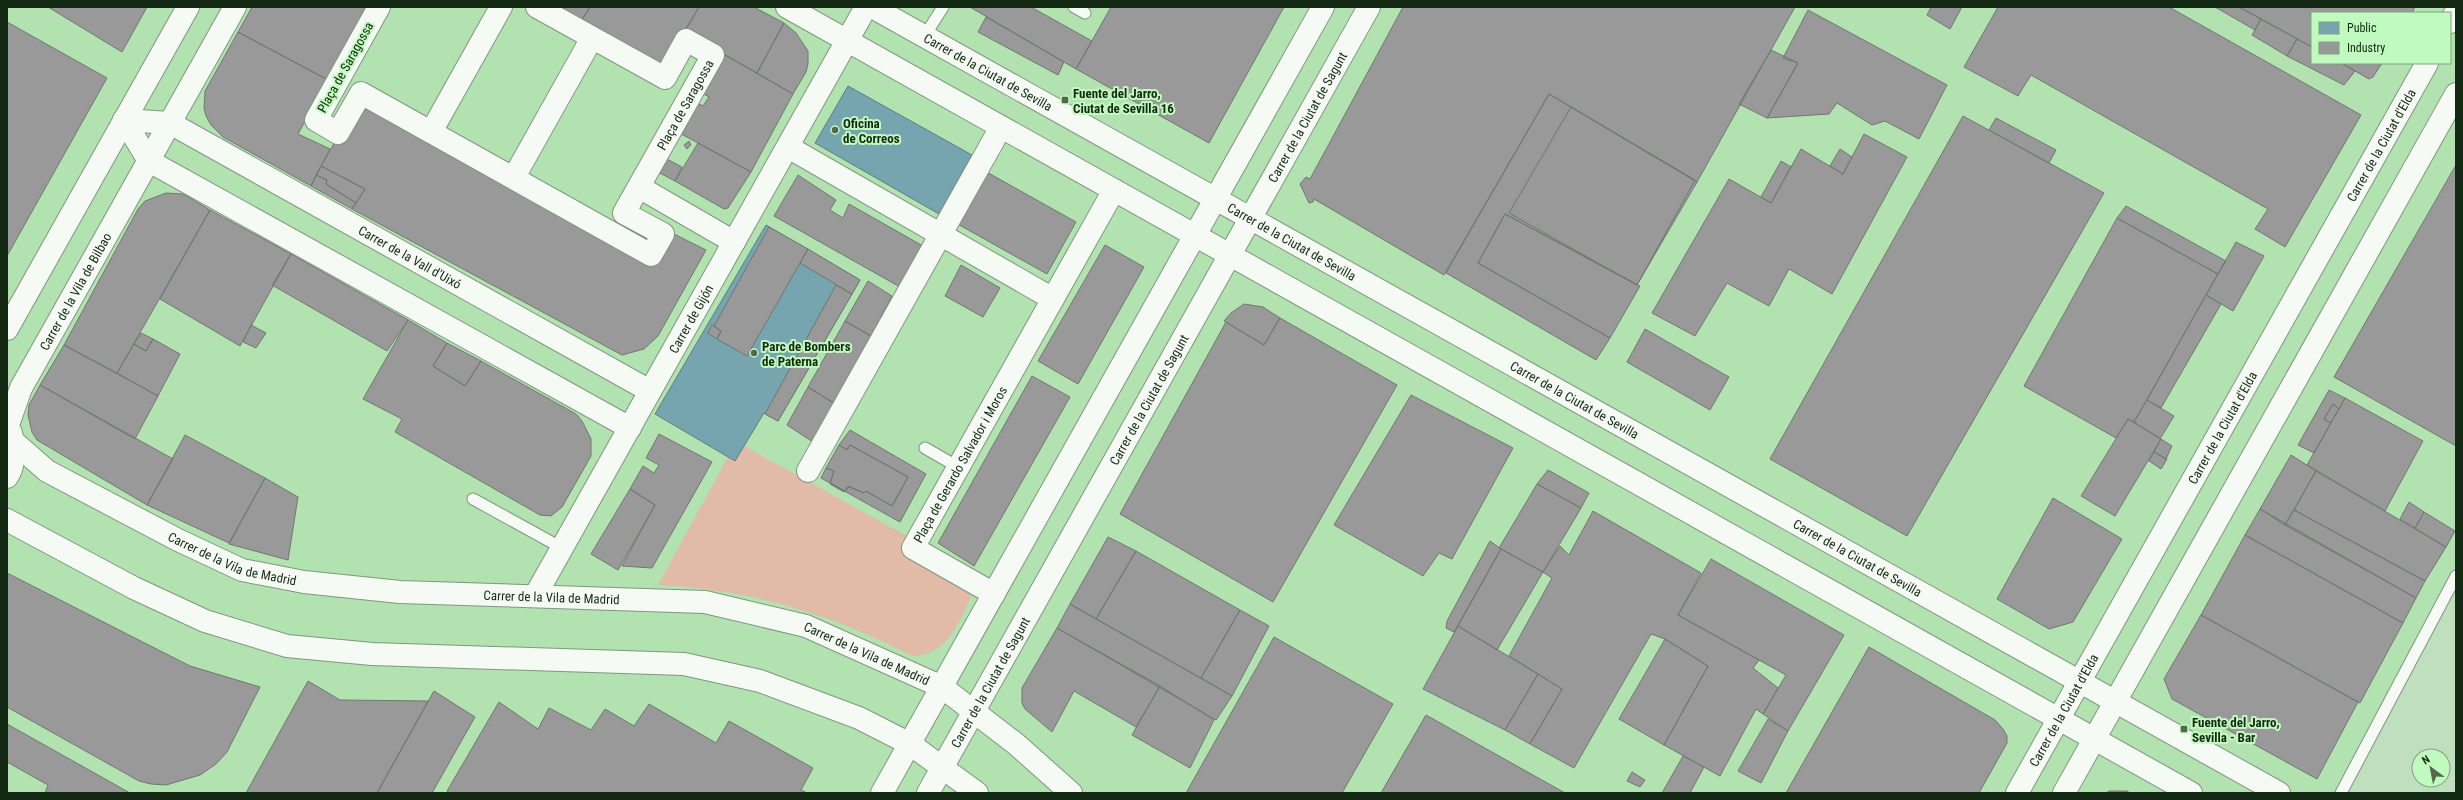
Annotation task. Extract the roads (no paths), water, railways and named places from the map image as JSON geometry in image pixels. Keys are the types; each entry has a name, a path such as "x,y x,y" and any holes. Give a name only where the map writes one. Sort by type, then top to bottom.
{"street":[{"path":"7,329 188,7"},
{"name":"Carrer de la Vila de Bilbao","path":"7,477 11,471 10,430 21,388 235,7"},
{"name":"Plaça de Saragossa","path":"379,7 316,120 338,133 361,93 514,177 651,255 663,234 624,213 713,55 686,40 665,78 537,7"},
{"path":"431,132 501,7"},
{"path":"787,7 2191,793"},
{"path":"848,41 866,7"},
{"name":"Carrer de la Ciutat de Sevilla","path":"872,7 2278,793"},
{"path":"882,793 1323,7"},
{"name":"Carrer de la Ciutat de Sagunt","path":"928,793 1369,7"},
{"path":"514,177 592,38"},
{"name":"Carrer de Gijón","path":"535,596 848,41"},
{"name":"Carrer de la Ciutat d'Elda","path":"2017,793 2426,64"},
{"path":"2064,793 2456,94"},
{"path":"124,120 170,123"},
{"path":"124,120 149,161 630,428"},
{"name":"Carrer de la Vall d'Uixó","path":"170,123 650,391"},
{"path":"808,471 1000,127"},
{"path":"788,147 1053,299"},
{"path":"639,187 734,242"},
{"name":"Plaça de Gerardo Salvador i Moros","path":"994,594 913,548 1114,190"},
{"name":"Carrer de la Vila de Madrid","path":"10,430 47,470 178,540 242,570 304,582 400,592 705,602 806,626 942,687 974,710 1071,793"},
{"path":"7,520 134,588 198,618 286,646 372,654 684,664 760,681 858,718 910,744 977,793"}],"lane":[{"path":"924,36 943,7"},
{"path":"1074,7 1085,13"},
{"path":"925,448 958,467"},
{"path":"473,499 562,548"},
{"path":"2341,793 2456,576"}],"place":[{"name":"Fuente del Jarro, Ciutat de Sevilla 16","path":"1065,100"},
{"name":"Oficina de Correos","path":"835,130"},
{"name":"Parc de Bombers de Paterna","path":"754,353"},
{"name":"Fuente del Jarro, Sevilla - Bar","path":"2184,729"}]}
